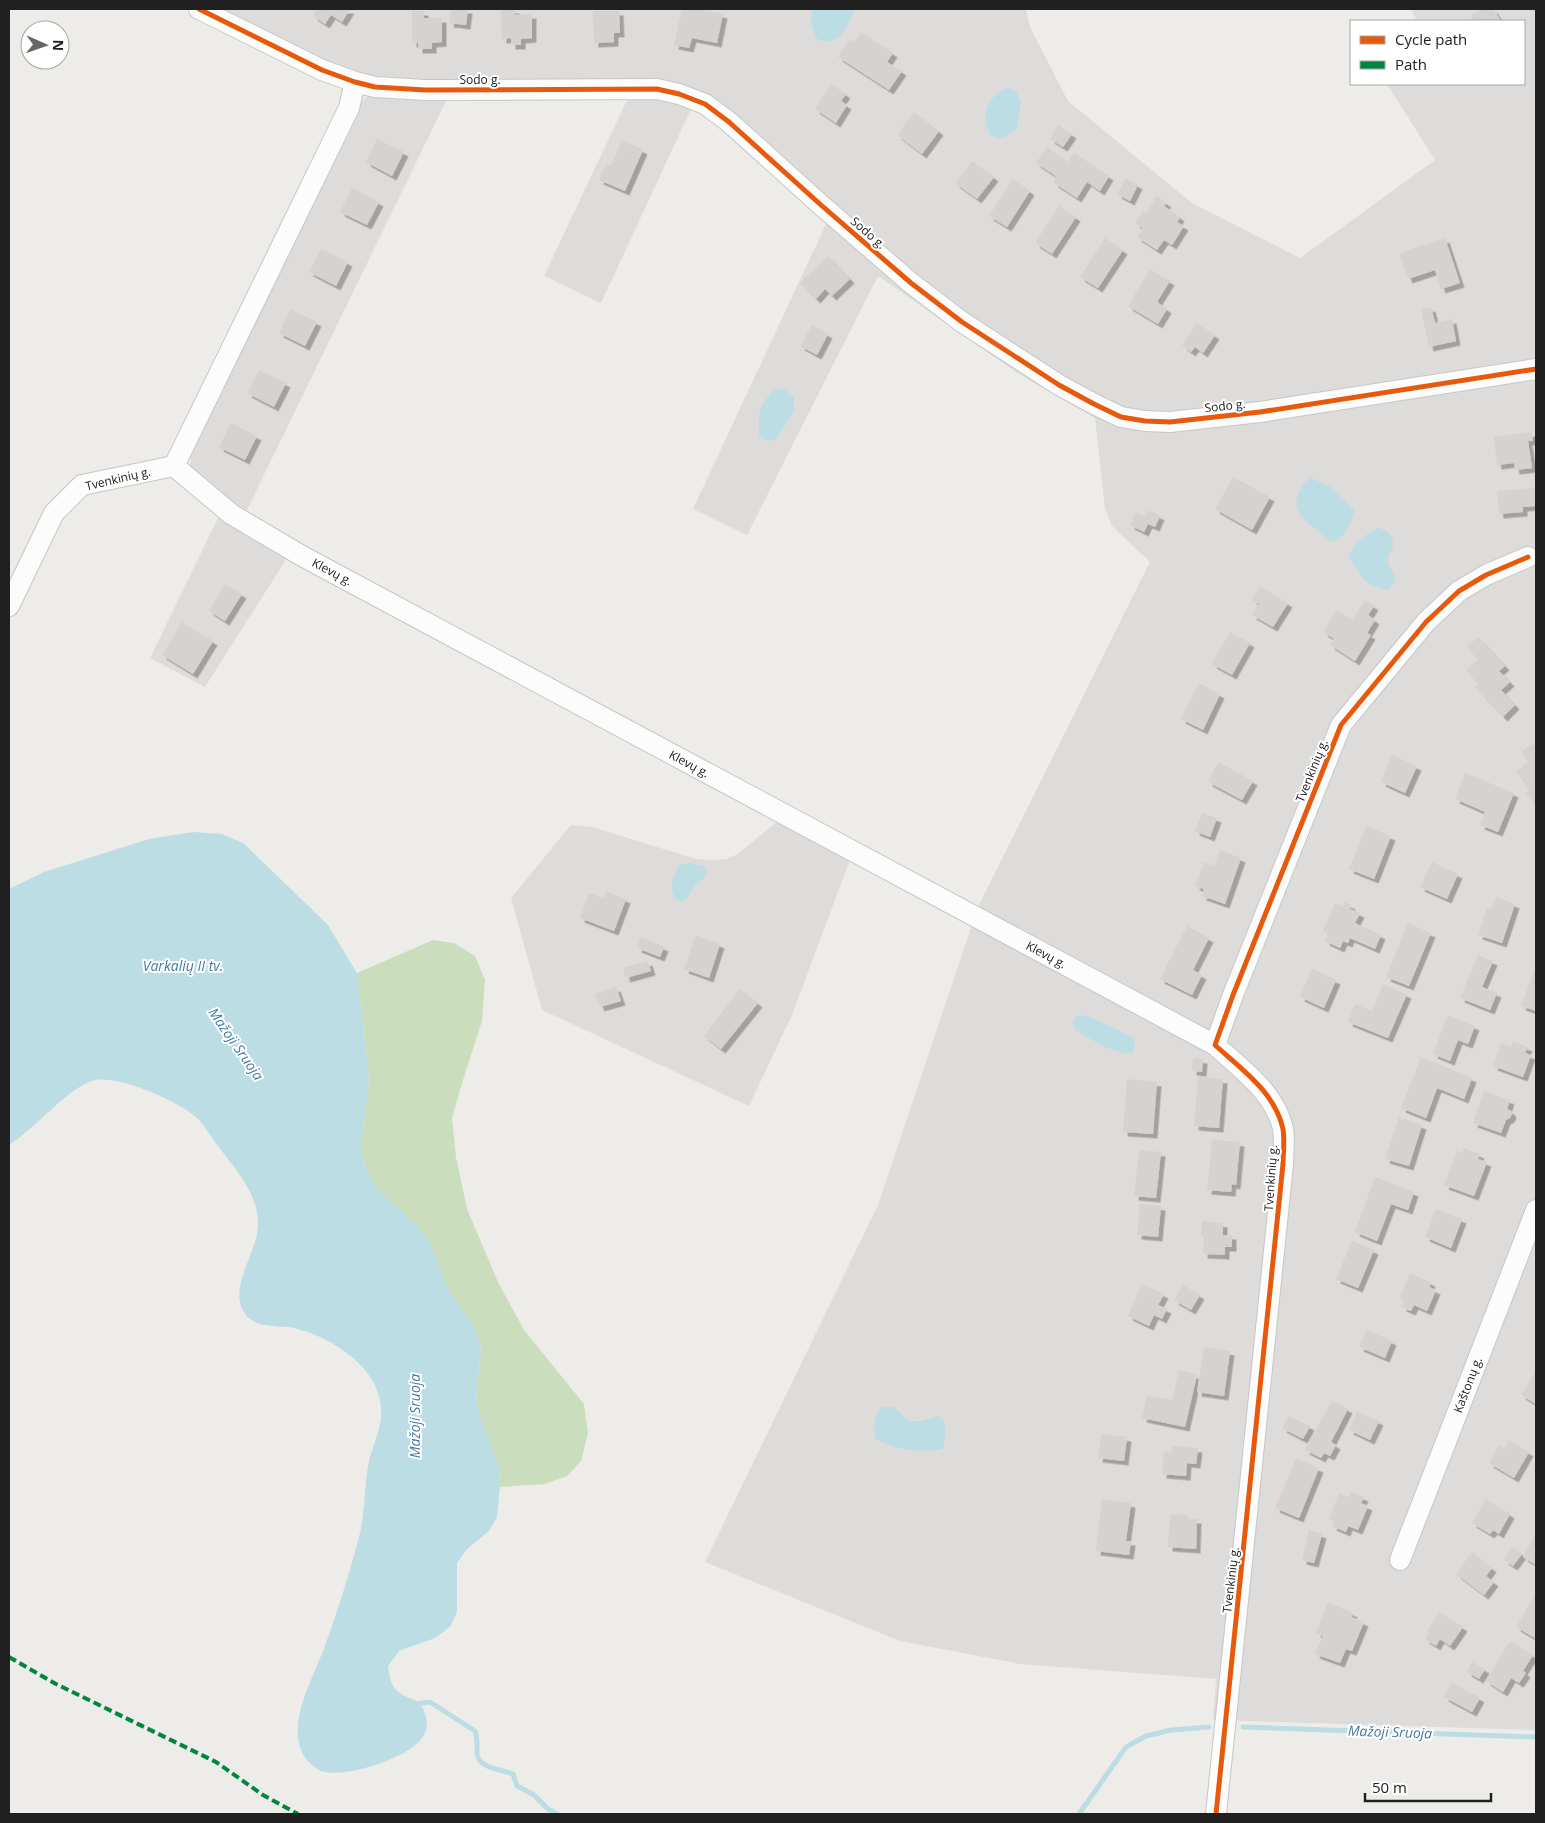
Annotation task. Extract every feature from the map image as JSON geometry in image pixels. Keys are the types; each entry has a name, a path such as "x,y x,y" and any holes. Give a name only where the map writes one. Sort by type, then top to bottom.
{"street":[{"name":"Sodo g.","path":"199,9 322,70 375,87 424,90 657,89 679,94 705,104 729,122 911,283 962,322 1059,384 1121,417 1145,421 1170,422 1260,412 1536,369"},
{"path":"174,466 349,108 355,82"},
{"name":"Tvenkinių g.","path":"9,606 54,513 82,485 174,466"},
{"name":"Klevų g.","path":"174,466 230,514 302,556 1215,1045"},
{"name":"Tvenkinių g.","path":"1216,1814 1283,1164 1283,1130 1275,1106 1256,1082 1215,1045 1233,995 1341,725 1426,622 1460,591 1486,575 1534,557"},
{"name":"Kaštonų g.","path":"1400,1560 1536,1210"}],"shaded area":[{"path":"215,9 1026,9 1030,27 1068,101 1192,203 1300,258 1435,160 1388,85 1525,85 1525,20 1414,20 1416,18 1411,9 1536,9 1536,1730 1213,1720 1216,1679 1020,1664 900,1641 705,1562 878,1205 978,907 1150,562 1112,526 1105,509 1095,418 1022,376 878,276 747,535 693,509 834,207 693,93 410,81 360,76 315,61"},
{"path":"368,96 448,97 245,514 296,544 205,687 150,658 219,516 184,481 191,462 189,455 360,103"},
{"path":"629,96 666,100 691,109 601,303 544,276"},
{"path":"780,819 851,857 792,1015 749,1106 542,1010 511,898 571,825 592,827 696,859 712,860 726,859 738,854"}],"green space":[{"path":"433,940 454,943 475,956 485,980 482,1021 452,1118 456,1157 467,1209 498,1282 524,1330 584,1404 588,1433 581,1461 567,1476 545,1484 500,1487 499,1467 479,1414 476,1397 481,1347 475,1328 448,1289 430,1243 416,1224 377,1189 365,1168 361,1147 369,1082 357,973"}],"water":[{"path":"813,9 853,9 854,11 841,34 837,38 826,41 818,40 814,32 811,21"},
{"path":"1007,88 1016,91 1021,104 1017,128 1007,136 999,138 990,135 987,128 987,107 994,96"},
{"path":"775,389 785,390 794,397 794,411 776,439 770,441 763,439 759,435 759,414 762,405"},
{"path":"1311,478 1329,486 1354,510 1347,529 1341,537 1333,542 1304,519 1297,509 1297,497 1300,490 1304,483"},
{"path":"1377,528 1387,532 1393,540 1393,547 1388,562 1395,579 1388,590 1369,584 1349,557 1353,548 1360,540"},
{"name":"Varkalių II tv.","path":"193,832 222,834 243,843 328,925 357,973 369,1082 361,1147 365,1168 377,1189 416,1224 430,1243 448,1289 475,1328 481,1347 476,1397 479,1414 499,1467 500,1487 497,1517 489,1531 467,1549 457,1563 457,1612 450,1627 435,1638 399,1651 388,1666 391,1681 396,1690 420,1702 427,1722 424,1735 418,1743 394,1758 379,1764 349,1771 325,1772 311,1764 301,1750 298,1737 298,1723 305,1694 340,1603 360,1532 368,1466 381,1416 380,1399 374,1384 365,1370 353,1358 324,1339 294,1328 261,1324 250,1319 245,1314 240,1304 239,1294 258,1226 255,1203 239,1173 215,1143 203,1124 188,1111 149,1091 120,1082 96,1080 86,1083 64,1098 9,1145 9,889 44,872 149,839"},
{"path":"689,863 704,866 707,872 704,878 697,882 686,900 680,901 675,899 673,894 673,877 679,865"},
{"path":"1082,1015 1133,1037 1135,1042 1133,1052 1127,1053 1112,1050 1075,1030 1073,1023 1075,1017"},
{"path":"881,1407 894,1407 908,1421 921,1421 938,1416 943,1418 946,1434 942,1449 908,1450 876,1439 875,1423"}],"building":[{"path":"318,9 350,9 342,22 331,15 325,24 313,16"},
{"path":"451,9 468,9 466,25 449,23"},
{"path":"501,9 515,9 515,15 532,14 532,38 521,39 521,45 511,45 511,38 502,39"},
{"path":"682,9 696,9 723,14 717,43 692,38 689,48 674,45"},
{"path":"1482,9 1493,9 1500,20 1473,20 1471,16"},
{"path":"412,11 424,11 424,18 442,18 442,42 432,43 432,49 418,49 418,43 412,43"},
{"path":"593,11 619,11 620,33 614,33 614,42 594,43"},
{"path":"861,32 893,53 887,62 902,71 889,90 838,57 849,40 854,43"},
{"path":"831,84 846,94 841,101 847,105 836,123 815,109"},
{"path":"914,112 939,131 922,154 897,135"},
{"path":"1058,125 1072,134 1063,147 1050,139"},
{"path":"377,139 404,152 392,176 366,162"},
{"path":"622,140 643,150 625,191 599,180 606,164 611,166"},
{"path":"1047,147 1068,162 1074,153 1109,176 1100,191 1087,182 1077,198 1054,183 1056,176 1036,163"},
{"path":"972,161 994,177 977,199 955,183"},
{"path":"1126,178 1138,185 1130,201 1117,194"},
{"path":"1013,179 1030,191 1007,227 989,216"},
{"path":"352,188 379,202 367,225 340,212"},
{"path":"1157,196 1167,203 1164,206 1180,217 1177,222 1184,226 1172,245 1164,240 1157,250 1137,237 1143,229 1135,223 1143,211 1146,213"},
{"path":"1059,206 1076,217 1052,254 1035,243"},
{"path":"1105,238 1123,250 1098,288 1080,277"},
{"path":"1445,238 1460,283 1441,289 1435,270 1408,279 1399,253"},
{"path":"321,249 348,262 336,286 309,272"},
{"path":"828,256 850,279 832,296 825,289 816,299 800,283"},
{"path":"1150,269 1170,281 1157,302 1167,309 1158,324 1128,306"},
{"path":"1431,307 1435,323 1452,319 1456,341 1429,347 1421,309"},
{"path":"290,309 317,322 305,346 279,333"},
{"path":"1197,323 1215,335 1203,353 1195,347 1191,352 1182,345"},
{"path":"812,325 828,334 817,355 800,346"},
{"path":"259,370 286,383 274,407 247,393"},
{"path":"231,423 257,436 245,460 219,447"},
{"path":"1531,432 1533,441 1528,441 1532,468 1515,470 1514,463 1497,465 1494,437"},
{"path":"1233,477 1270,497 1252,530 1215,509"},
{"path":"1535,488 1536,506 1523,507 1523,512 1499,514 1497,491"},
{"path":"1148,510 1160,516 1155,527 1148,524 1144,532 1130,525 1136,512 1145,517"},
{"path":"225,584 242,594 225,621 209,611"},
{"path":"1260,586 1288,603 1273,627 1252,615 1259,604 1252,600"},
{"path":"1365,600 1374,606 1368,615 1375,620 1367,633 1371,635 1355,661 1330,645 1334,639 1323,632 1337,610 1352,620"},
{"path":"182,622 213,641 193,674 162,655"},
{"path":"1230,632 1250,643 1232,675 1212,664"},
{"path":"1478,637 1505,666 1499,671 1510,682 1501,690 1515,705 1503,717 1475,687 1478,683 1466,670 1478,659 1467,647"},
{"path":"1199,683 1220,694 1203,730 1181,719"},
{"path":"1533,743 1536,748 1536,807 1526,793 1530,790 1516,772 1528,762 1521,752"},
{"path":"1392,755 1417,766 1405,793 1381,782"},
{"path":"1218,762 1253,781 1242,800 1208,782"},
{"path":"1465,773 1514,793 1498,832 1480,825 1485,812 1455,799"},
{"path":"1202,813 1217,818 1210,837 1195,831"},
{"path":"1366,826 1391,836 1374,879 1349,869"},
{"path":"1220,850 1241,858 1225,904 1202,896 1204,889 1195,886 1204,862 1214,866"},
{"path":"1432,862 1458,874 1447,899 1420,887"},
{"path":"606,891 626,899 614,931 580,918 589,893 604,898"},
{"path":"1496,897 1515,904 1502,943 1478,935 1487,908 1491,910"},
{"path":"1344,902 1351,905 1350,909 1360,913 1355,923 1381,935 1375,949 1350,938 1348,943 1343,941 1340,948 1325,941 1329,933 1323,931 1335,903 1343,906"},
{"path":"1408,923 1431,933 1409,986 1386,977"},
{"path":"1187,926 1209,938 1193,970 1202,975 1192,995 1160,979"},
{"path":"696,935 720,944 709,978 684,969"},
{"path":"641,937 664,947 660,957 637,948"},
{"path":"1478,955 1493,961 1482,987 1497,993 1490,1010 1460,998"},
{"path":"648,961 651,971 626,978 623,968"},
{"path":"1312,969 1336,980 1324,1008 1300,997"},
{"path":"1534,971 1536,972 1536,1011 1521,1006"},
{"path":"1383,984 1407,994 1388,1038 1348,1022 1355,1004 1372,1011"},
{"path":"616,987 621,1001 600,1007 595,994"},
{"path":"740,989 758,1003 721,1049 704,1036"},
{"path":"1448,1015 1475,1026 1468,1044 1458,1040 1450,1061 1433,1054"},
{"path":"1513,1041 1528,1047 1525,1053 1531,1055 1523,1077 1493,1066 1501,1043 1511,1047"},
{"path":"1421,1057 1472,1078 1464,1099 1437,1088 1426,1118 1401,1108"},
{"path":"1193,1058 1203,1059 1202,1072 1192,1071"},
{"path":"1198,1077 1223,1079 1219,1128 1194,1126"},
{"path":"1127,1079 1157,1082 1153,1134 1123,1132"},
{"path":"1484,1091 1510,1100 1507,1109 1512,1114 1506,1120 1501,1133 1473,1123"},
{"path":"1399,1117 1422,1125 1409,1166 1385,1159"},
{"path":"1212,1140 1240,1142 1236,1185 1232,1184 1231,1192 1207,1190"},
{"path":"1464,1148 1480,1154 1478,1159 1487,1162 1474,1196 1444,1185 1457,1151 1462,1153"},
{"path":"1139,1150 1161,1152 1156,1198 1134,1196"},
{"path":"1375,1177 1414,1192 1408,1210 1391,1204 1377,1241 1355,1232"},
{"path":"1140,1204 1161,1206 1158,1237 1137,1235"},
{"path":"1436,1209 1462,1219 1451,1248 1425,1237"},
{"path":"1202,1221 1223,1223 1223,1235 1232,1235 1232,1247 1225,1247 1225,1255 1203,1254 1204,1236 1201,1235"},
{"path":"1352,1241 1374,1250 1358,1288 1336,1279"},
{"path":"1410,1273 1431,1282 1429,1287 1436,1290 1427,1311 1414,1305 1411,1311 1402,1307 1404,1301 1399,1299"},
{"path":"1142,1284 1164,1294 1158,1305 1167,1309 1162,1319 1154,1315 1149,1326 1128,1316"},
{"path":"1183,1285 1200,1295 1191,1310 1174,1300"},
{"path":"1367,1330 1392,1341 1385,1358 1359,1347"},
{"path":"1204,1347 1230,1351 1224,1396 1197,1392"},
{"path":"1179,1370 1197,1375 1185,1427 1142,1418 1147,1395 1172,1400"},
{"path":"1536,1371 1536,1404 1521,1395"},
{"path":"1332,1400 1348,1409 1331,1442 1336,1445 1330,1456 1324,1453 1321,1458 1305,1450"},
{"path":"1357,1412 1379,1421 1370,1440 1349,1430"},
{"path":"1289,1416 1310,1426 1303,1439 1282,1428"},
{"path":"1101,1434 1127,1437 1124,1461 1098,1458"},
{"path":"1509,1440 1529,1452 1514,1478 1489,1463 1499,1446 1505,1449"},
{"path":"1172,1446 1198,1448 1196,1464 1187,1463 1186,1476 1162,1474 1164,1452 1171,1452"},
{"path":"1296,1459 1319,1468 1299,1518 1275,1508"},
{"path":"1351,1492 1364,1497 1361,1503 1368,1506 1358,1530 1348,1526 1346,1532 1332,1526 1334,1521 1329,1519 1339,1493 1349,1497"},
{"path":"1102,1499 1131,1503 1126,1541 1131,1541 1129,1555 1096,1551"},
{"path":"1486,1499 1510,1514 1499,1534 1493,1530 1490,1534 1472,1523"},
{"path":"1170,1514 1188,1515 1188,1519 1197,1519 1196,1549 1168,1547"},
{"path":"1309,1530 1322,1534 1314,1563 1302,1560"},
{"path":"1536,1533 1536,1565 1523,1557"},
{"path":"1513,1547 1522,1554 1513,1566 1504,1560"},
{"path":"1472,1552 1492,1568 1486,1576 1494,1582 1484,1595 1456,1574"},
{"path":"1536,1593 1536,1635 1535,1638 1516,1627"},
{"path":"1328,1602 1353,1613 1351,1617 1364,1622 1352,1651 1346,1649 1340,1663 1315,1654 1323,1636 1316,1633"},
{"path":"1439,1612 1463,1627 1450,1646 1440,1639 1436,1646 1425,1639 1429,1633 1427,1631"},
{"path":"1510,1641 1533,1655 1523,1671 1526,1673 1519,1683 1511,1678 1503,1692 1486,1681"},
{"path":"1472,1662 1485,1669 1479,1679 1467,1672"},
{"path":"1452,1682 1480,1698 1472,1712 1444,1697"}],"waterway":[{"name":"Mažoji Sruoja","path":"415,1704 430,1702 475,1731 477,1754 482,1763 513,1774 517,1786 534,1795 548,1809 557,1814"},
{"name":"Mažoji Sruoja","path":"1079,1814 1126,1747 1146,1736 1171,1730 1209,1727"},
{"name":"Mažoji Sruoja","path":"1243,1727 1536,1737"}],"marked path":[{"path":"9,1657 56,1684 216,1762 263,1795 298,1814"}],"cycle path":[{"path":"199,9 322,70 375,87 425,90 657,89 679,94 705,104 729,122 911,283 962,322 1059,385 1121,417 1145,421 1170,422 1260,412 1536,369"},
{"path":"1216,1814 1284,1142 1279,1116 1265,1092 1246,1072 1215,1045 1233,995 1341,725 1426,622 1459,591 1486,575 1528,557"}]}
